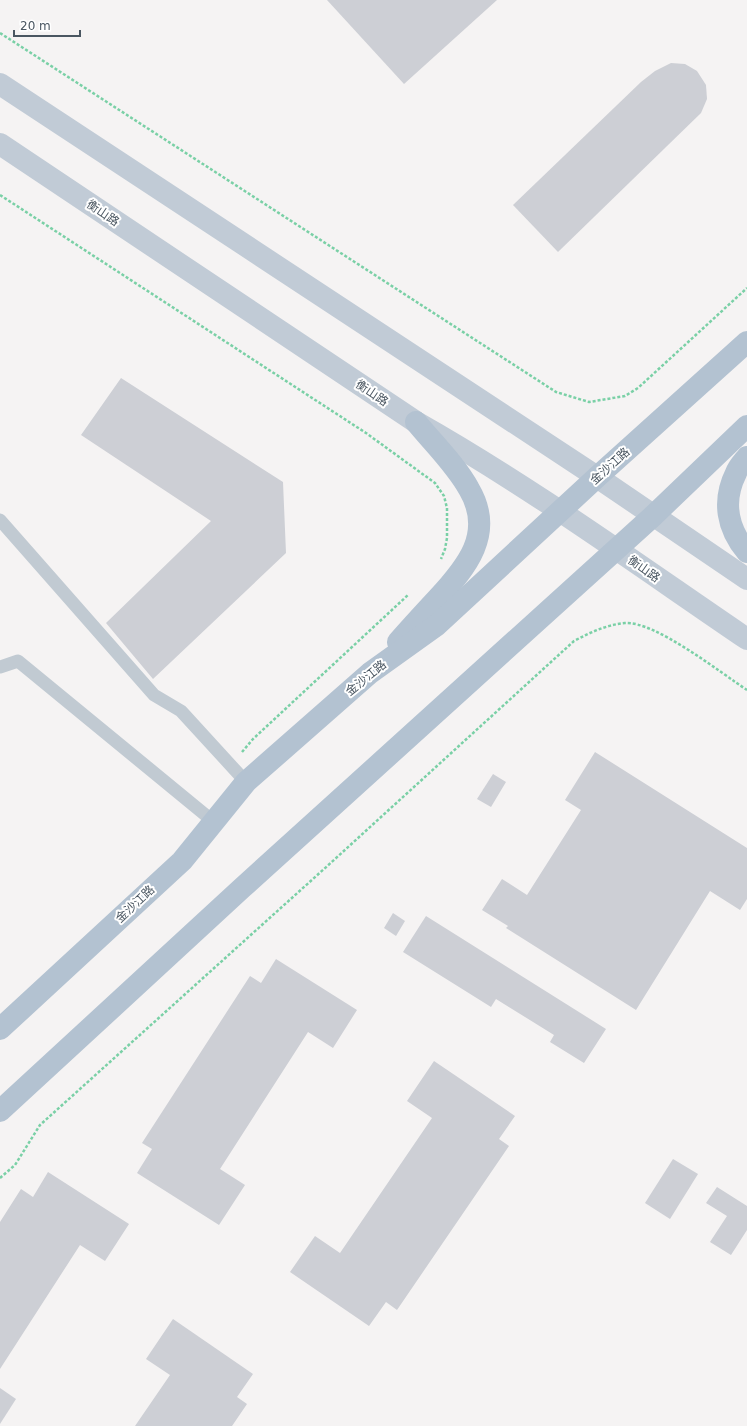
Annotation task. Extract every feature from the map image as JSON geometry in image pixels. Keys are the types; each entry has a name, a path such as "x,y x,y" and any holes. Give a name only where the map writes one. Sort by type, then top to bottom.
{"main road":[{"path":"0,84 597,478 747,579"},
{"name":"衡山路","path":"0,144 416,422 464,450 561,511 747,639"},
{"name":"金沙江路","path":"0,1029 182,861 246,782 370,673 437,625 747,342"},
{"path":"370,673 453,582 467,563 476,545 480,527 480,515 469,489 416,422"},
{"path":"0,1111 248,883 653,516 747,426"},
{"path":"747,457 736,472 727,499 729,517 734,532 747,552"}],"lane":[{"path":"0,520 154,695 181,711 246,782"},
{"path":"0,667 18,661 214,822"}],"path":[{"path":"0,33 556,392 589,402 625,396 638,388 747,288"},
{"path":"0,195 366,433 435,483 444,496 447,508 447,538 445,549 440,561"},
{"path":"231,766 253,739 408,594"},
{"path":"0,1178 15,1165 40,1125 574,641 596,629 627,623 646,627 671,639 747,690"}],"building":[{"path":"327,0 497,0 404,84"},
{"path":"671,63 685,64 697,71 706,85 707,99 701,113 558,252 513,205 641,82 655,71"},
{"path":"121,378 283,482 286,553 153,679 106,623 211,521 81,435"},
{"path":"595,752 747,848 747,899 740,910 710,891 636,1010 506,928 508,926 482,910 502,879 527,895 581,810 565,800"},
{"path":"493,774 506,782 491,807 477,799"},
{"path":"393,913 405,921 396,936 384,928"},
{"path":"426,916 606,1029 584,1063 550,1042 554,1035 496,999 491,1007 403,952"},
{"path":"276,959 357,1010 333,1048 308,1032 220,1169 245,1185 219,1225 137,1173 152,1149 142,1143 250,976 261,983"},
{"path":"434,1061 515,1116 499,1139 509,1146 397,1310 386,1302 369,1326 290,1272 315,1236 340,1253 432,1118 407,1101"},
{"path":"673,1159 698,1174 670,1219 645,1203"},
{"path":"48,1172 129,1224 105,1261 80,1245 0,1369 0,1222 21,1189 33,1197"},
{"path":"717,1187 747,1206 747,1230 731,1255 710,1242 727,1216 706,1203"},
{"path":"173,1319 253,1374 237,1397 247,1404 232,1426 135,1426 170,1375 146,1359"},
{"path":"0,1388 16,1399 0,1424"}]}
